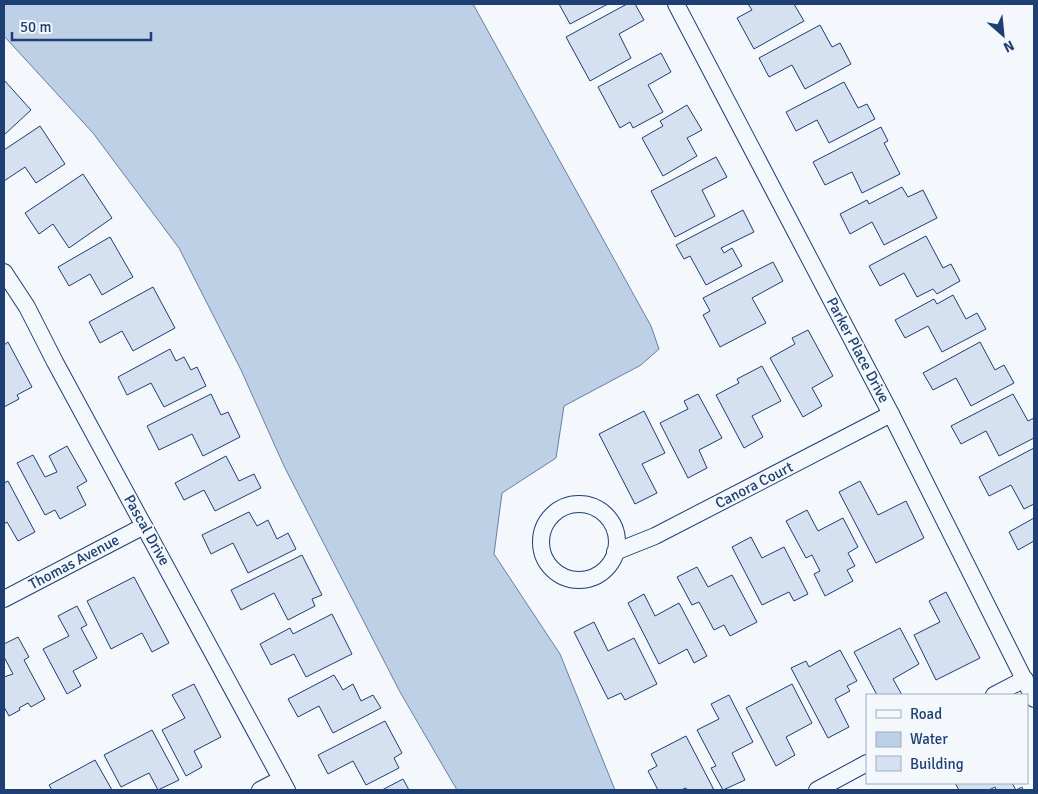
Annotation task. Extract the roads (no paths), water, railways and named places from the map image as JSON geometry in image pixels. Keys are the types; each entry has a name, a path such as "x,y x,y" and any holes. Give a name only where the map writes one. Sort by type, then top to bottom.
{"street":[{"name":"Parker Place Drive","path":"676,4 891,414 1034,699"},
{"name":"Pascal Drive","path":"4,272 27,307 284,785"},
{"name":"Canora Court","path":"615,552 655,536 891,414"},
{"path":"582,505 595,508 606,516 613,526 616,539 615,552 610,563 602,572 592,578 568,579 557,574 548,566 542,555 540,543 542,532 548,520 563,508 582,505"},
{"name":"Thomas Avenue","path":"4,599 144,526"},
{"path":"996,694 1024,679"},
{"path":"816,790 866,765"},
{"path":"260,790 284,785"}],"water":[{"path":"4,4 473,4 651,326 659,349 641,365 564,406 556,458 502,493 494,554 560,654 615,790 457,790 400,692 284,466 241,370 179,248 93,133 4,36"}]}
